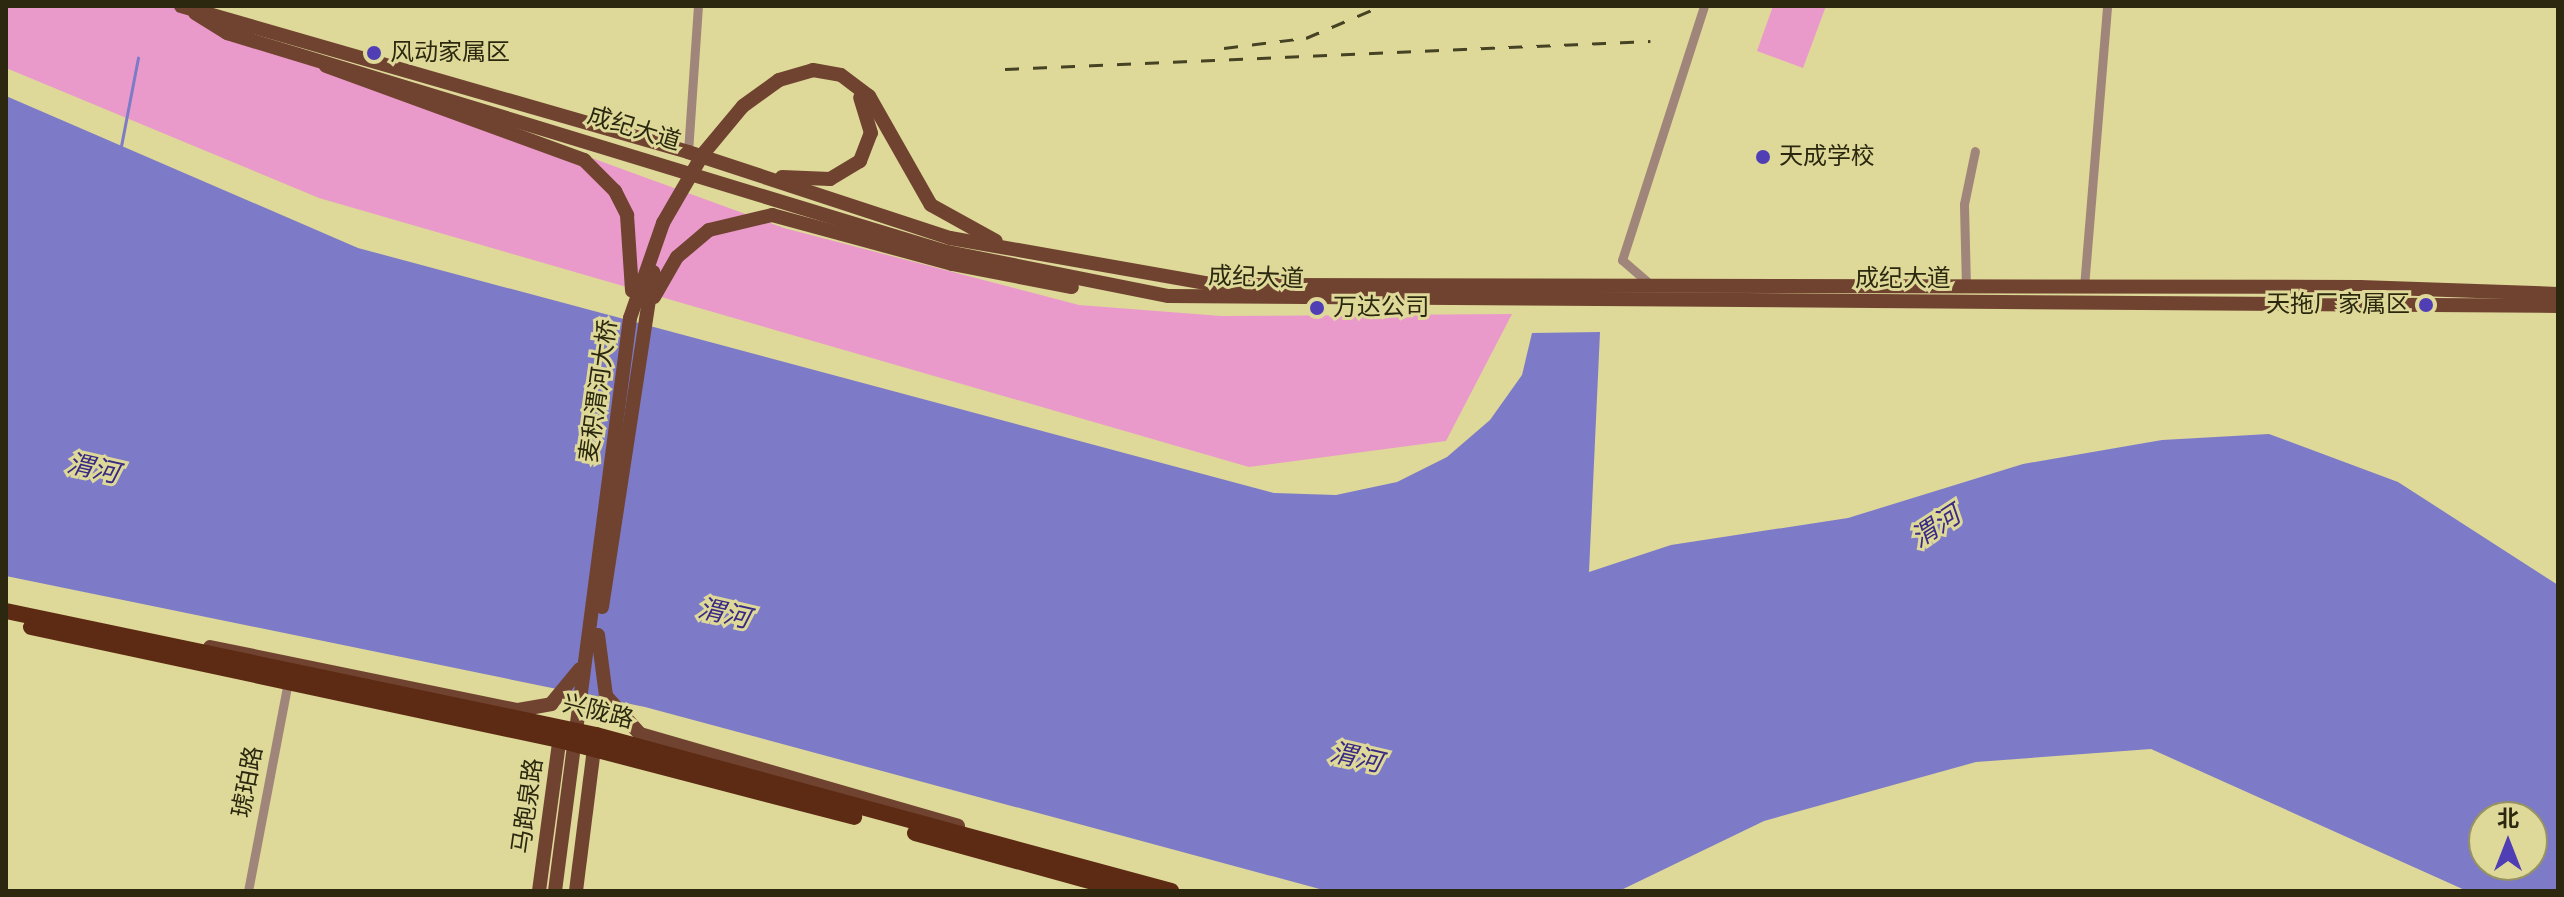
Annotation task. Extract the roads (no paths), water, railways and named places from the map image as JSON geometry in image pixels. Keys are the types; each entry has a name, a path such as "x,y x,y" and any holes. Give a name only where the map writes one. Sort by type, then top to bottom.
{"highway":[{"name":"兴陇路","path":"6,611 143,636 560,733 980,835 1171,891"},
{"name":"兴陇路","path":"6,622 288,681 560,733"},
{"name":"兴陇路","path":"595,742 1126,891"}],"main road":[{"name":"成纪大道","path":"184,7 688,152 950,238 1025,254 1216,285 2084,287 2558,294"},
{"name":"成纪大道","path":"184,7 227,33 943,251 1109,288 1248,301 2558,306"},
{"path":"297,54 438,107 565,148 600,173 634,238 637,320"},
{"name":"麦积渭河大桥","path":"555,891 637,320 681,187 723,128 765,88 797,73 841,75 869,96 879,131 931,205 1025,254"},
{"path":"754,174 830,179 860,161 879,131"},
{"path":"637,320 677,257 709,230 749,216 794,218 952,264 1047,286 1109,288"},
{"path":"143,636 536,710 573,684 593,635"},
{"path":"593,635 606,696 626,725 663,743 801,780 980,835"},
{"name":"麦积渭河大桥","path":"563,891 593,635"},
{"name":"马跑泉路","path":"539,891 560,733"},
{"path":"576,891 595,742"}],"street":[{"path":"688,152 698,6"},
{"path":"1654,286 1622,260 1704,6"},
{"path":"2084,287 2107,6"},
{"path":"1966,287 1964,204 1975,151"},
{"name":"琥珀路","path":"248,891 288,681"}],"water":[{"name":"渭河","path":"6,96 358,248 1274,493 1336,495 1397,482 1447,457 1490,420 1522,375 1532,333 1600,332 1589,572 1671,545 1848,518 2023,464 2162,440 2269,434 2398,482 2558,585 2558,891 2467,891 2151,749 1976,762 1764,821 1619,891 1327,891 645,707 6,576"}],"waterway":[{"path":"121,146 138,58"}],"railway":[{"path":"1224,48 1306,38 1381,6"},
{"path":"1005,69 1650,41"}],"place":[{"name":"风动家属区","path":"374,53"},
{"name":"天成学校","path":"1763,157"},
{"name":"天拖厂家属区","path":"2426,305"},
{"name":"万达公司","path":"1317,308"}]}
